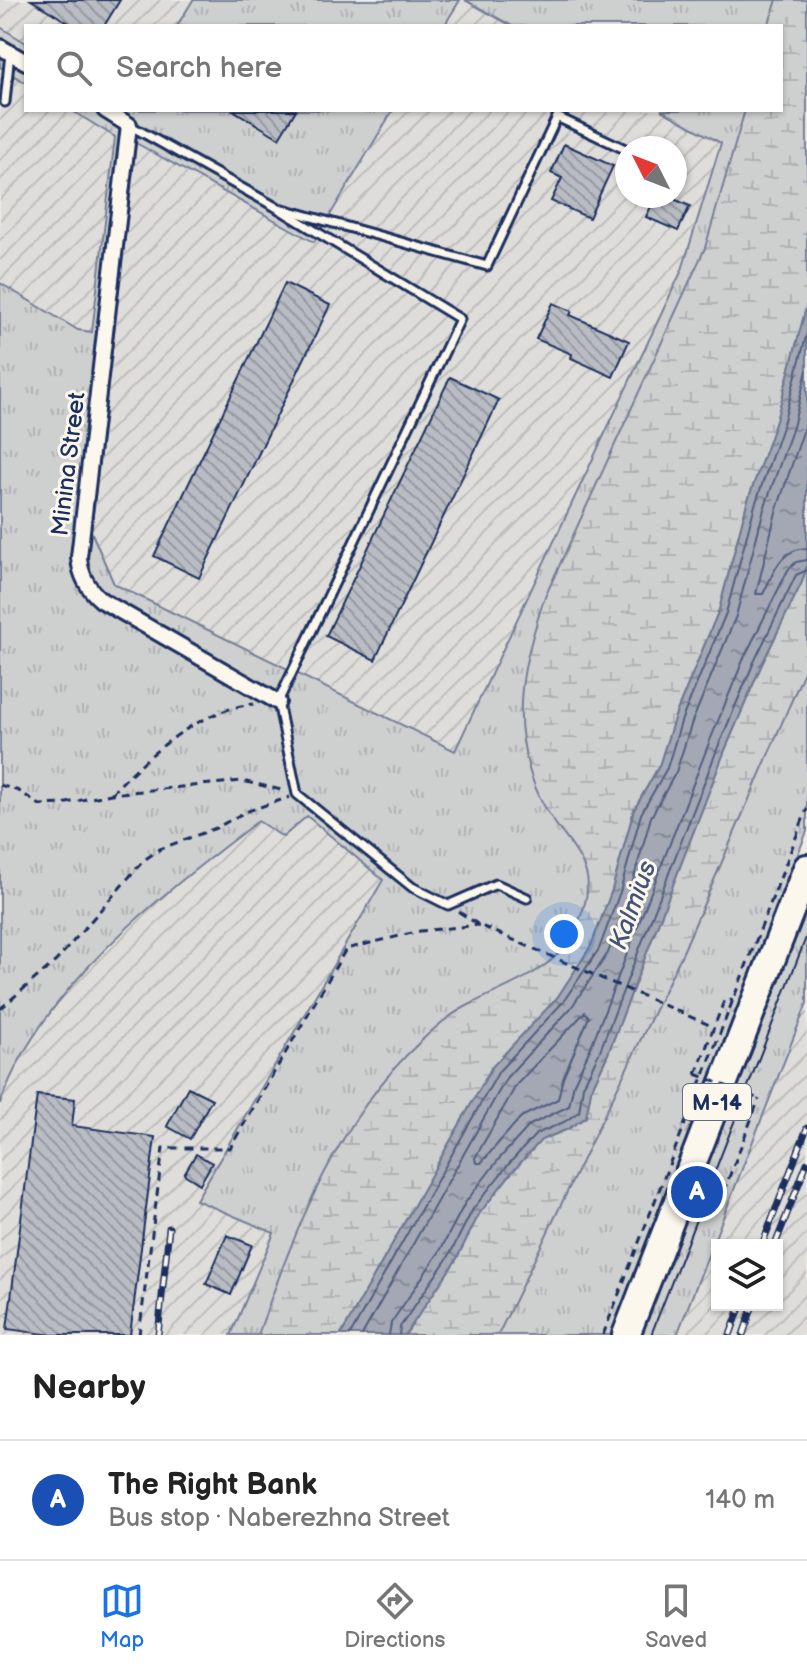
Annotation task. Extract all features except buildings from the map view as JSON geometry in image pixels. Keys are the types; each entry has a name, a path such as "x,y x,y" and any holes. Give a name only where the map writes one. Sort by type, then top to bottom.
{"highway":[{"name":"М-14","path":"626,1335 807,868"}],"street":[{"path":"5,50 24,61"},
{"path":"108,112 129,125"},
{"name":"Minina Street","path":"129,125 79,557 82,574 89,588 101,600 278,702"}],"lane":[{"path":"5,50 5,102"},
{"path":"274,206 487,266 557,117 615,144"},
{"path":"129,125 274,206 460,319 278,702 297,794 412,887 448,905 496,884 527,898"}],"path":[{"path":"111,794 143,760 199,723 230,707 278,702"},
{"path":"0,785 19,791 40,805 111,794 242,781 297,794"},
{"path":"0,1009 64,953 144,860 160,849 206,832 245,812 297,794"},
{"path":"603,1335 807,809"},
{"path":"448,905 491,931 714,1027"},
{"path":"139,1335 163,1148 230,1148 346,949 420,931 479,925"},
{"path":"697,1192 720,1201 759,1099 696,1074 724,1001 733,1000"}],"shaded area":[{"path":"0,0 193,0 178,24 24,24 24,42 0,27"},
{"path":"460,0 465,0 508,24 445,24"},
{"path":"0,67 24,82 24,112 74,112 115,137 92,333 78,330 0,283"},
{"path":"392,112 665,112 721,143 682,270 456,751 114,584 91,531 136,142 313,241"},
{"path":"306,815 383,880 197,1200 274,1233 231,1335 0,1335 0,1104 32,1035 76,981 170,888 258,821"},
{"path":"807,1003 807,1335 677,1335 711,1248 711,1311 783,1311 783,1239 715,1239"}],"green space":[{"path":"193,0 460,0 445,24 178,24"},
{"path":"465,0 807,0 807,304 626,846 452,1137 341,1335 231,1335 274,1233 196,1200 383,880 307,816 283,837 258,821 145,912 75,982 44,1020 19,1061 0,1104 0,283 78,330 92,332 115,137 74,112 392,112 314,242 136,143 91,531 114,584 455,751 682,270 721,143 665,112 783,112 783,24 508,24"},
{"path":"777,0 807,0 807,304 776,421 747,503 719,610 675,716 659,766 634,810 612,890 591,946 557,998 492,1067 341,1335 258,1335 304,1216 342,1141 365,1105 391,1072 432,1031 463,1008 545,965 558,954 578,924 587,894 587,877 577,854 542,802 530,772 521,722 525,669 544,599 705,248 744,112 783,112 783,24 769,24"},
{"path":"0,27 24,42 24,82 0,67"},
{"path":"807,565 807,831 612,1335 405,1335 645,953"},
{"path":"807,565 807,665 683,952 498,1335 405,1335 456,1260 479,1214 513,1171 541,1140 568,1129 586,1117 591,1090 607,1056 725,750"},
{"path":"807,901 807,1003 715,1239 711,1239 711,1248 677,1335 641,1335"}],"water":[{"name":"Kalmius","path":"807,304 807,565 725,750 607,1056 591,1090 586,1117 568,1129 541,1140 513,1171 479,1214 456,1260 405,1335 341,1335 492,1067 557,998 591,946 612,890 634,810 659,766 675,716 719,610 747,503 776,421"}],"tram line":[{"path":"651,1335 807,935"}],"railway":[{"path":"764,1239 807,1128"},
{"path":"777,1239 807,1163"},
{"path":"158,1335 169,1228"},
{"path":"730,1335 739,1311"},
{"path":"743,1335 751,1311"}],"place":[{"name":"The Right Bank","path":"697,1192"}]}
